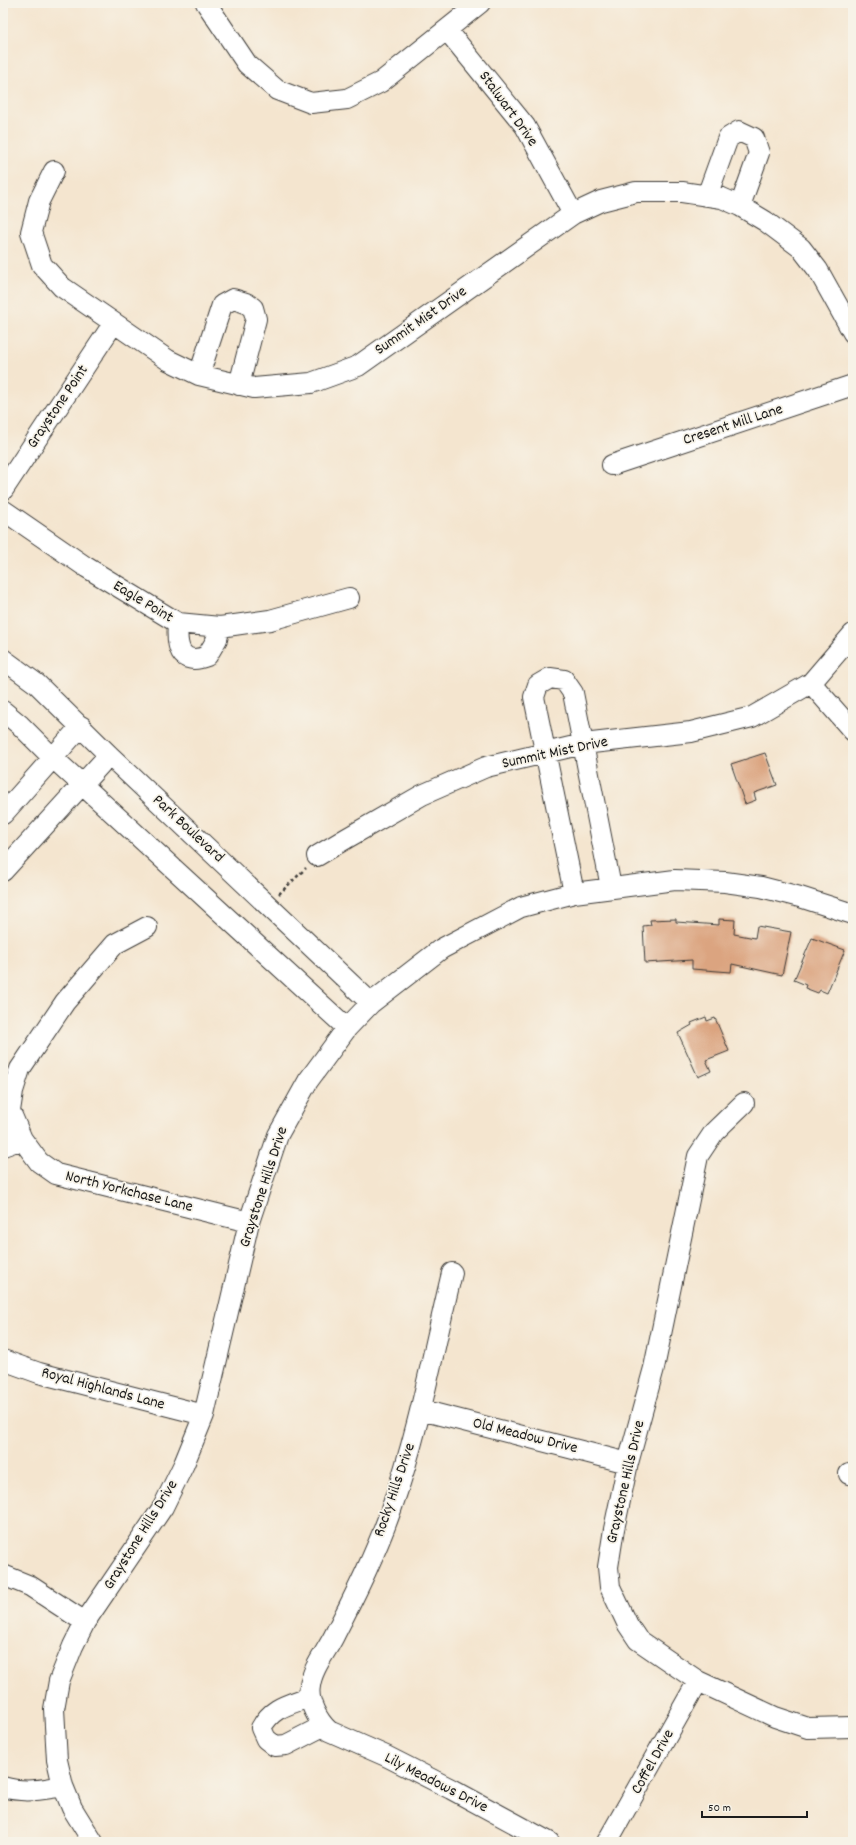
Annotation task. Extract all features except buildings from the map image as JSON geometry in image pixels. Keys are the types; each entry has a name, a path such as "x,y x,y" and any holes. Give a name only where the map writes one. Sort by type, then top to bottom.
{"street":[{"path":"206,3 246,64 277,90 311,103 347,100 381,82 480,3"},
{"name":"Stalwart Drive","path":"448,30 525,126 573,214"},
{"path":"707,196 728,138 738,131 754,138 759,153 740,206"},
{"name":"Summit Mist Drive","path":"54,171 40,201 31,232 42,265 62,287 113,324 168,360 199,375 239,385 254,388 311,383 358,366 573,214 601,201 636,192 682,192 722,198 740,206 765,221 801,248 818,270 853,333"},
{"path":"199,375 222,304 233,299 246,303 253,308 256,319 239,385"},
{"name":"Graystone Point","path":"3,490 113,324"},
{"name":"Cresent Mill Lane","path":"612,465 853,385"},
{"name":"Eagle Point","path":"3,510 86,567 178,623 220,628 270,620 349,598"},
{"path":"178,623 179,648 184,656 191,659 207,656 217,639 220,628"},
{"name":"Summit Mist Drive","path":"317,856 422,795 486,767 583,744 691,732 752,717 812,683 853,634"},
{"name":"Park Boulevard","path":"3,658 37,684 109,755 371,1003"},
{"path":"574,893 534,697 538,685 550,678 564,680 573,693 611,887"},
{"path":"812,683 853,731"},
{"path":"3,711 20,725 82,785 347,1028"},
{"path":"3,814 81,726"},
{"path":"3,871 109,755"},
{"name":"Graystone Hills Drive","path":"93,1842 72,1808 63,1786 57,1760 54,1709 59,1681 73,1646 85,1622 163,1507 184,1464 204,1415 250,1222 278,1135 308,1081 347,1028 371,1003 441,949 521,908 574,893 611,887 675,880 726,882 768,888 853,914"},
{"path":"7,1111 20,1069 65,1002 115,944 147,927"},
{"name":"Graystone Hills Drive","path":"744,1103 714,1132 698,1156 654,1368 628,1463 614,1530 608,1567 610,1587 628,1625 638,1640 698,1681 776,1717 808,1728 853,1727"},
{"name":"North Yorkchase Lane","path":"7,1111 22,1139 39,1162 56,1174 250,1222"},
{"path":"3,1146 22,1139"},
{"name":"Rocky Hills Drive","path":"309,1697 312,1676 335,1635 392,1508 421,1410 452,1273"},
{"name":"Royal Highlands Lane","path":"3,1360 39,1373 204,1415"},
{"name":"Old Meadow Drive","path":"421,1410 628,1463"},
{"path":"3,1575 30,1586 85,1622"},
{"name":"Coffel Drive","path":"607,1842 698,1681"},
{"path":"309,1697 323,1726 286,1745 275,1746 266,1739 261,1728 266,1718 273,1711 309,1697"},
{"name":"Lily Meadows Drive","path":"323,1726 329,1731 386,1756 451,1789 549,1842"},
{"path":"3,1787 16,1790 35,1791 63,1786"}],"path":[{"path":"268,905 317,856"}]}
